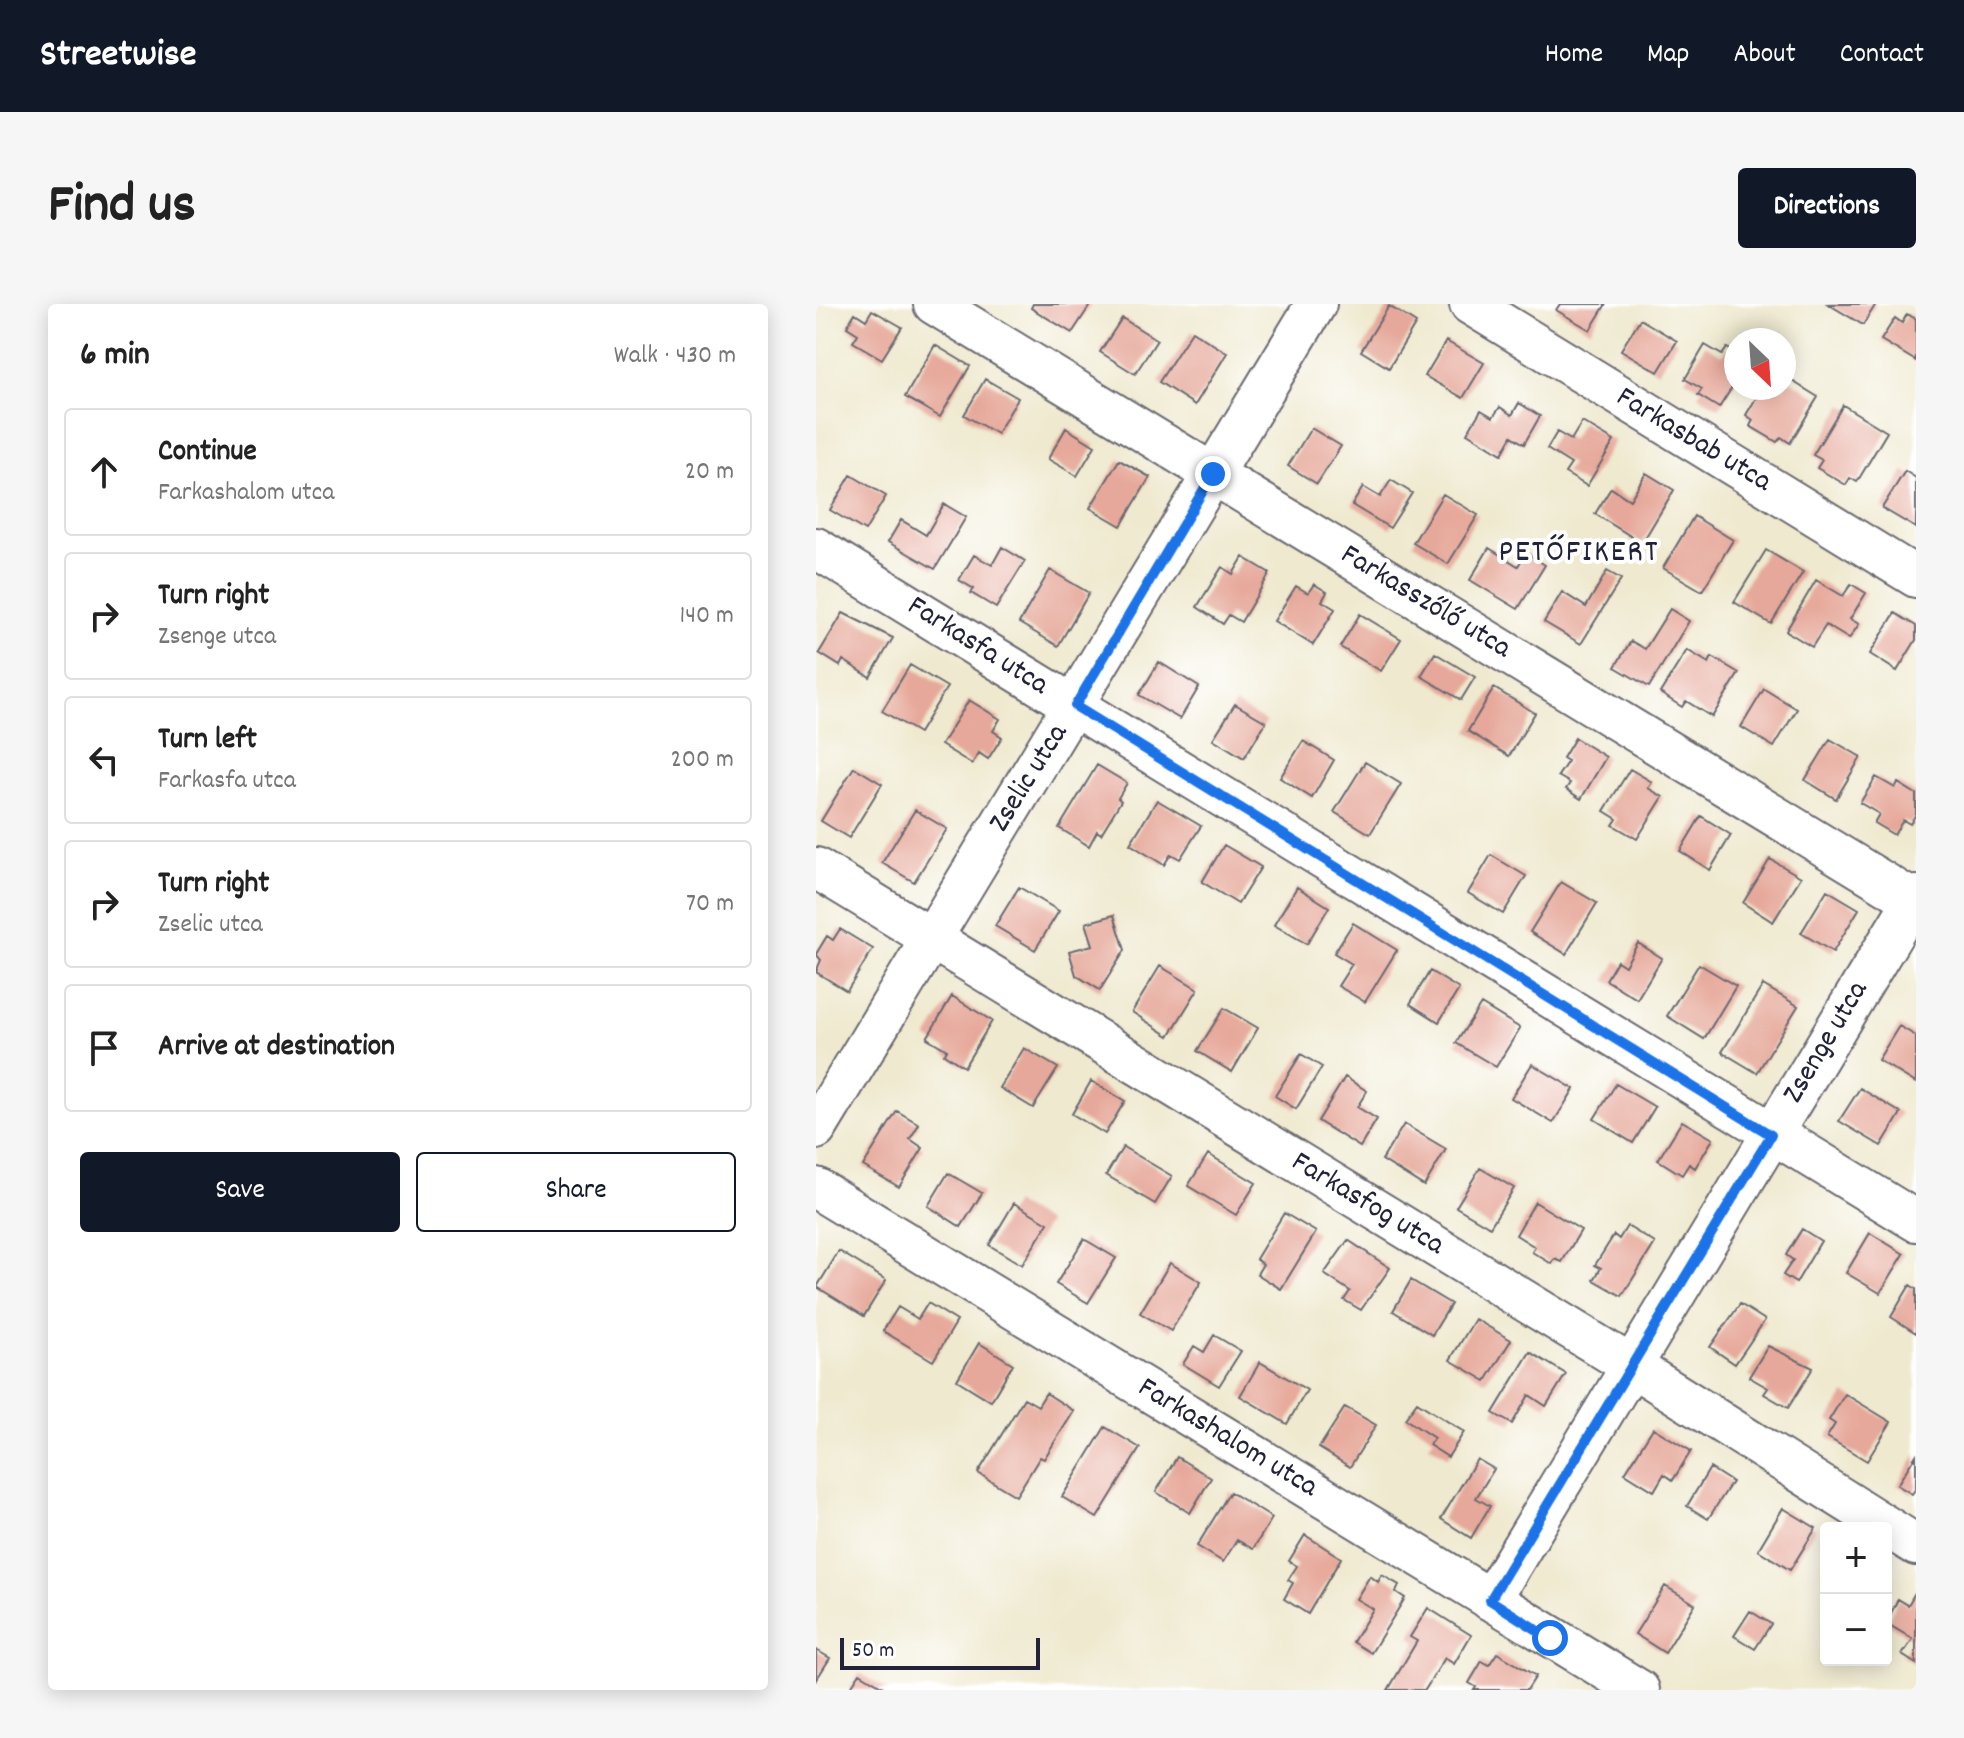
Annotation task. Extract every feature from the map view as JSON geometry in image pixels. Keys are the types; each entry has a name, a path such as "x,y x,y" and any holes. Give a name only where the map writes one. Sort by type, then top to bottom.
{"street":[{"name":"Farkasszőlő utca","path":"934,304 1915,899"},
{"name":"Zselic utca","path":"816,1129 1316,304"},
{"name":"Farkasbab utca","path":"1470,304 1916,577"},
{"name":"Farkasfa utca","path":"816,548 1916,1221"},
{"name":"Farkasfog utca","path":"816,868 1630,1365 1916,1545"},
{"name":"Zsenge utca","path":"1490,1600 1915,899"},
{"name":"Farkashalom utca","path":"816,1188 1639,1690"}],"building":[{"path":"1033,304 1091,304 1072,333 1031,308"},
{"path":"1560,304 1606,304 1590,330 1556,310"},
{"path":"1828,304 1876,304 1863,325"},
{"path":"1389,306 1416,323 1389,368 1361,351"},
{"path":"872,310 902,327 882,359 853,342 858,334 847,327 855,313 866,320"},
{"path":"1907,314 1916,319 1916,361 1881,340 1895,318 1902,323"},
{"path":"1122,318 1157,340 1135,374 1100,352"},
{"path":"1640,319 1677,341 1658,372 1621,350"},
{"path":"1192,331 1227,353 1195,405 1159,382"},
{"path":"1446,341 1484,363 1463,398 1425,376"},
{"path":"935,345 970,366 940,417 905,397"},
{"path":"1705,345 1722,355 1724,352 1724,400 1719,408 1698,395 1702,389 1685,379"},
{"path":"985,379 1018,398 997,434 964,415"},
{"path":"1796,383 1818,397 1790,443 1781,437 1777,442 1750,426 1753,420 1746,415 1755,400 1796,400"},
{"path":"1519,403 1540,416 1524,444 1512,436 1502,454 1467,433 1481,410 1493,417 1500,407 1512,415"},
{"path":"1843,405 1887,432 1857,482 1850,478 1846,485 1817,468 1822,460 1813,455"},
{"path":"1582,422 1614,441 1587,486 1565,473 1571,464 1547,449 1557,432 1571,440"},
{"path":"1066,428 1095,446 1077,476 1048,459"},
{"path":"1311,428 1341,446 1317,484 1288,466"},
{"path":"1119,460 1150,477 1121,526 1090,508"},
{"path":"1905,471 1916,478 1916,528 1882,508"},
{"path":"1646,473 1674,490 1642,543 1595,514 1611,488 1630,500"},
{"path":"851,475 886,496 865,531 830,510"},
{"path":"1391,480 1412,493 1390,528 1352,505 1363,487 1380,497"},
{"path":"1443,494 1478,515 1448,564 1413,543"},
{"path":"944,504 966,517 935,569 888,542 901,520 926,535"},
{"path":"1694,516 1733,540 1702,591 1663,568"},
{"path":"1002,547 1025,561 996,608 971,593 974,589 959,580 974,555 992,565"},
{"path":"1489,548 1518,566 1526,553 1545,565 1518,609 1470,580"},
{"path":"1766,550 1803,572 1771,624 1734,602"},
{"path":"1243,557 1270,573 1241,622 1229,615 1223,624 1197,607 1222,567 1233,574"},
{"path":"1050,570 1089,593 1058,646 1019,623"},
{"path":"1607,571 1621,579 1581,644 1544,622 1562,592 1586,607"},
{"path":"1816,580 1843,596 1851,584 1866,593 1850,619 1859,624 1849,639 1826,625 1812,647 1786,631"},
{"path":"1314,584 1327,592 1322,601 1335,609 1313,645 1274,621 1296,586 1308,593"},
{"path":"1670,609 1689,621 1649,687 1615,667 1631,641 1645,649"},
{"path":"843,613 893,638 870,677 843,660 840,666 819,653"},
{"path":"1895,613 1916,626 1916,640 1897,671 1870,654"},
{"path":"1360,614 1401,639 1381,671 1340,647"},
{"path":"1687,650 1709,663 1712,657 1739,673 1712,717 1686,701 1682,707 1660,693"},
{"path":"1435,653 1475,677 1461,700 1421,676"},
{"path":"1159,662 1199,687 1180,719 1139,695"},
{"path":"910,665 947,687 919,733 882,711"},
{"path":"1494,688 1535,713 1509,756 1468,731"},
{"path":"1764,689 1797,709 1774,747 1741,727"},
{"path":"969,700 1000,719 993,731 1002,737 988,759 979,753 972,764 941,745"},
{"path":"1235,704 1266,722 1244,758 1213,739"},
{"path":"1575,738 1606,757 1581,799 1566,789 1570,783 1558,776 1568,761 1563,758"},
{"path":"1830,739 1861,757 1836,799 1805,780"},
{"path":"1303,741 1334,760 1312,798 1280,778"},
{"path":"1365,762 1401,784 1370,834 1334,812"},
{"path":"1097,765 1127,783 1118,798 1121,801 1101,834 1097,831 1089,846 1059,828"},
{"path":"854,767 882,784 849,838 821,821"},
{"path":"1630,769 1652,782 1648,788 1663,797 1637,839 1613,825 1617,819 1604,811"},
{"path":"1876,777 1895,788 1898,783 1916,794 1916,814 1910,824 1903,820 1894,835 1874,823 1879,814 1860,803"},
{"path":"1157,800 1201,826 1180,859 1171,854 1164,865 1130,844"},
{"path":"915,810 947,829 914,882 882,863"},
{"path":"1701,816 1731,835 1710,870 1680,851"},
{"path":"1224,845 1261,867 1238,904 1202,882"},
{"path":"1491,855 1526,876 1503,914 1468,893"},
{"path":"1770,859 1801,877 1773,922 1743,903"},
{"path":"1561,882 1597,903 1566,954 1530,932"},
{"path":"1019,887 1059,911 1035,950 995,926"},
{"path":"1297,887 1329,907 1307,944 1274,925"},
{"path":"1827,890 1859,909 1833,952 1801,933"},
{"path":"1114,915 1125,950 1100,990 1076,975 1069,951 1093,945 1086,923"},
{"path":"1353,923 1397,950 1365,1002 1338,986 1352,964 1334,953"},
{"path":"840,929 873,949 847,991 816,972 821,960 816,954 827,936 833,940"},
{"path":"1638,943 1662,958 1637,999 1606,980 1617,961 1625,966"},
{"path":"1699,964 1736,986 1704,1039 1667,1016"},
{"path":"1160,966 1198,989 1169,1036 1132,1012"},
{"path":"1430,971 1459,989 1439,1022 1410,1004"},
{"path":"1763,985 1798,1006 1757,1073 1722,1052"},
{"path":"952,996 992,1021 964,1067 944,1054 947,1050 927,1038"},
{"path":"1481,1004 1520,1028 1496,1067 1456,1043"},
{"path":"1224,1008 1258,1028 1232,1072 1197,1051"},
{"path":"1899,1026 1916,1036 1916,1083 1878,1060"},
{"path":"1024,1048 1058,1068 1033,1108 1000,1088"},
{"path":"1301,1054 1322,1067 1296,1109 1275,1096"},
{"path":"1532,1064 1574,1089 1553,1123 1511,1098"},
{"path":"1345,1077 1367,1091 1357,1107 1377,1119 1360,1147 1318,1121"},
{"path":"1091,1081 1125,1101 1105,1134 1072,1114"},
{"path":"1616,1084 1655,1107 1633,1143 1594,1119"},
{"path":"1860,1088 1901,1113 1881,1146 1839,1121"},
{"path":"897,1111 919,1124 910,1139 923,1148 899,1187 863,1166"},
{"path":"1682,1121 1713,1139 1695,1168 1689,1164 1682,1175 1658,1160"},
{"path":"1404,1124 1446,1149 1424,1186 1382,1160"},
{"path":"1123,1147 1172,1176 1155,1204 1106,1175"},
{"path":"1208,1154 1256,1183 1236,1215 1188,1186"},
{"path":"1480,1168 1514,1188 1490,1227 1456,1207"},
{"path":"948,1173 982,1193 961,1227 928,1206"},
{"path":"1535,1202 1581,1230 1562,1262 1555,1259 1552,1264 1532,1252 1535,1247 1516,1235"},
{"path":"1014,1203 1048,1223 1022,1265 989,1245"},
{"path":"1284,1213 1316,1232 1281,1289 1257,1274 1263,1264 1256,1259"},
{"path":"1627,1226 1655,1243 1622,1296 1594,1280 1601,1268 1595,1265 1614,1235 1619,1239"},
{"path":"1802,1229 1821,1241 1796,1283 1783,1275 1793,1260 1786,1255"},
{"path":"1870,1233 1904,1254 1880,1293 1846,1273"},
{"path":"1084,1239 1116,1258 1088,1303 1056,1284"},
{"path":"1348,1240 1390,1268 1361,1310 1344,1300 1350,1291 1324,1274"},
{"path":"839,1251 886,1280 864,1316 817,1287"},
{"path":"1170,1263 1201,1282 1171,1331 1140,1313"},
{"path":"1411,1280 1451,1304 1432,1335 1393,1311"},
{"path":"1910,1285 1916,1289 1916,1333 1891,1317"},
{"path":"928,1303 957,1321 933,1361 883,1331 898,1307 918,1319"},
{"path":"1740,1304 1765,1320 1735,1364 1710,1347"},
{"path":"1475,1319 1511,1340 1486,1381 1450,1360"},
{"path":"1214,1335 1241,1351 1219,1386 1183,1364 1194,1346 1204,1352"},
{"path":"979,1343 1013,1364 991,1401 957,1380"},
{"path":"1768,1346 1813,1368 1788,1408 1764,1394 1768,1388 1749,1377"},
{"path":"1530,1352 1566,1374 1546,1406 1529,1395 1512,1424 1493,1413"},
{"path":"1260,1362 1307,1390 1287,1424 1240,1396"},
{"path":"1046,1393 1074,1411 1016,1496 978,1473 1024,1398 1038,1406"},
{"path":"1845,1394 1891,1422 1867,1461 1827,1437 1835,1424 1829,1420"},
{"path":"1417,1402 1464,1432 1448,1457 1429,1445 1434,1438 1405,1419"},
{"path":"1345,1407 1376,1425 1350,1467 1319,1448"},
{"path":"1105,1427 1140,1448 1097,1518 1062,1497"},
{"path":"1653,1428 1691,1451 1673,1480 1664,1474 1654,1491 1625,1473"},
{"path":"1916,1455 1916,1488 1912,1494 1897,1485"},
{"path":"1177,1457 1211,1478 1190,1513 1156,1492"},
{"path":"1477,1459 1494,1469 1476,1498 1490,1506 1471,1538 1441,1519"},
{"path":"1710,1468 1732,1482 1708,1519 1687,1506"},
{"path":"1230,1492 1272,1518 1253,1549 1237,1540 1223,1562 1197,1546"},
{"path":"1783,1508 1816,1528 1790,1570 1758,1550"},
{"path":"1305,1535 1341,1558 1308,1614 1284,1599 1293,1583 1288,1580 1297,1566 1289,1561"},
{"path":"1382,1575 1399,1585 1396,1592 1405,1598 1371,1653 1353,1642 1373,1609 1356,1599 1370,1576 1378,1582"},
{"path":"1665,1586 1695,1604 1665,1653 1635,1634"},
{"path":"1916,1591 1916,1664 1902,1655 1913,1639 1892,1627 1892,1611 1898,1599 1908,1605"},
{"path":"1428,1608 1471,1635 1454,1664 1445,1658 1425,1690 1388,1690 1417,1641 1410,1637"},
{"path":"1750,1611 1771,1624 1755,1649 1734,1636"},
{"path":"816,1650 830,1658 816,1680"},
{"path":"1497,1653 1536,1676 1527,1690 1474,1690 1476,1687 1469,1683 1482,1661 1489,1665"},
{"path":"860,1673 888,1690 849,1690"}],"district":[{"name":"PETŐFIKERT","path":"1579,554"}],"route":[{"path":"1213,474 1075,706 1771,1135 1490,1600 1550,1638"}]}
